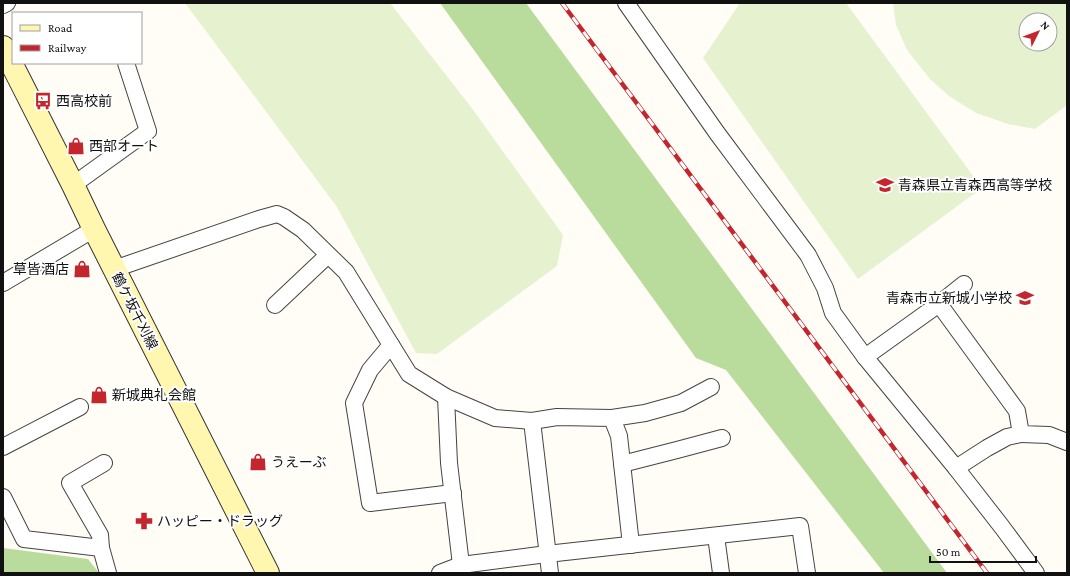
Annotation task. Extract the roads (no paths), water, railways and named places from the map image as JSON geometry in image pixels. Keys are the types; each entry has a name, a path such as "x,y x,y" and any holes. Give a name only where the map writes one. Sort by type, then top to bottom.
{"main road":[{"name":"鶴ケ坂千刈線","path":"6,61 73,185 268,573"}],"street":[{"path":"3,5 7,3"},
{"path":"626,3 717,133 808,255 825,288 833,312 865,357 1002,526 1036,573"},
{"path":"73,185 148,131 126,64"},
{"path":"114,269 277,214 284,216 303,230 346,272 409,374 446,397 495,418 532,421 557,417 612,418 645,413 681,402 711,387"},
{"path":"3,283 94,229"},
{"path":"275,305 328,255"},
{"path":"865,357 939,304 964,284"},
{"path":"939,304 1017,411 1021,434"},
{"path":"391,345 370,370 354,403 370,503 453,493"},
{"path":"446,397 449,463 461,565"},
{"path":"3,447 80,407"},
{"path":"612,418 619,436 631,545"},
{"path":"532,421 550,573"},
{"path":"956,468 1007,437 1021,434 1049,435 1067,442"},
{"path":"622,464 722,438"},
{"path":"104,463 70,483 100,535 101,548 108,573"},
{"path":"3,497 24,539 101,548"},
{"path":"440,573 461,565 800,526 807,573"},
{"path":"716,536 721,573"}],"railway":[{"path":"562,3 987,573"}],"place":[{"name":"西高校前","path":"43,101"},
{"name":"西部オート","path":"76,146"},
{"name":"青森県立青森西高等学校","path":"885,185"},
{"name":"草皆酒店","path":"82,269"},
{"name":"青森市立新城小学校","path":"1025,298"},
{"name":"新城典礼会館","path":"99,395"},
{"name":"うえーぶ","path":"258,462"},
{"name":"ハッピー・ドラッグ","path":"144,521"}]}
